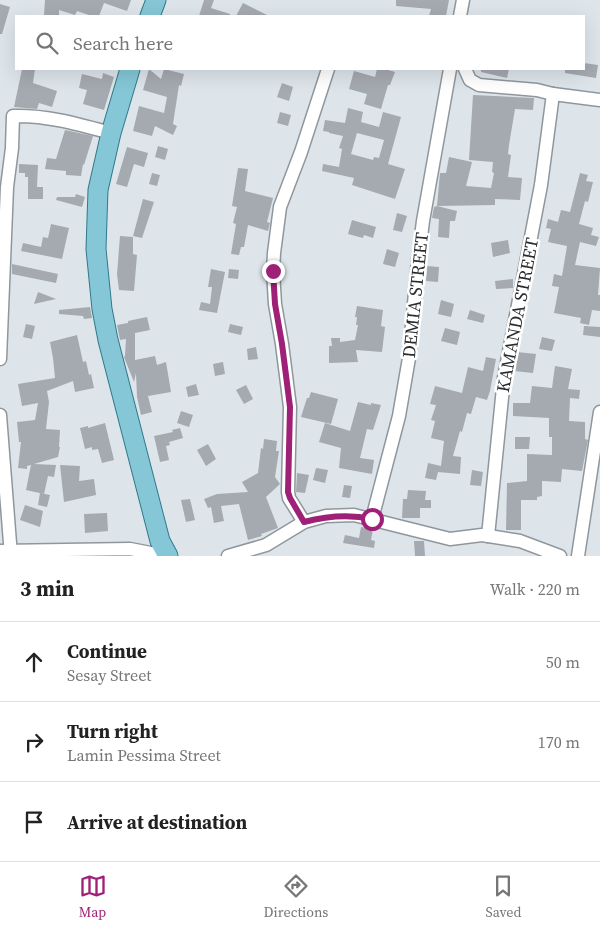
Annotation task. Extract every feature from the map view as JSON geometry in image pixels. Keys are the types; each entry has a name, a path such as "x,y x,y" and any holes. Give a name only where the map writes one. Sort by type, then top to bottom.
{"main road":[{"path":"150,15 156,0"},
{"path":"130,70 111,133 98,190 96,249 98,279 108,340 165,551 177,556"}],"street":[{"path":"460,15 463,0"},
{"path":"304,522 288,492 290,407 275,304 273,271 280,208 301,152 328,70"},
{"name":"DEMIA STREET","path":"372,519 399,416 409,358 423,221 450,70"},
{"path":"465,70 470,80 479,85 537,90 552,94 600,100"},
{"name":"KAMANDA STREET","path":"488,536 504,378 542,186 552,94"},
{"path":"0,359 7,187 12,148 13,116 33,116 71,122 111,133"},
{"path":"578,556 600,412"},
{"path":"0,415 7,553 130,549 165,551"},
{"path":"228,556 266,544 304,522 326,516 354,515 450,539 482,535 520,541 560,556"}],"building":[{"path":"45,0 131,0 127,11 104,3 99,15 89,15 77,11 75,15 59,10 59,15 44,15"},
{"path":"204,0 214,0 211,8 230,14 230,15 199,15"},
{"path":"396,0 449,0 446,15 429,15 431,9 396,6"},
{"path":"243,3 267,15 237,15"},
{"path":"0,4 10,7 2,34 0,34"},
{"path":"585,63 598,65 596,78 565,73 565,70 585,70"},
{"path":"22,70 35,70 33,83 57,91 52,107 39,103 37,109 14,107"},
{"path":"149,70 161,79 164,70 184,74 181,86 179,85 173,124 177,126 173,135 155,126 152,136 133,131 139,106 164,113 167,97 143,90"},
{"path":"377,70 395,72 390,85 388,85 381,109 364,104 367,94 349,89 354,71 375,77"},
{"path":"481,70 509,70 507,78 481,72"},
{"path":"103,73 114,77 104,110 83,104 87,90 79,88 82,74 102,79"},
{"path":"282,83 293,87 289,101 277,97"},
{"path":"473,95 534,98 533,110 515,109 509,145 508,154 511,155 508,177 522,178 520,200 495,199 495,205 437,206 440,173 446,173 449,157 472,162 466,186 491,188 494,173 492,172 493,162 469,160"},
{"path":"348,108 363,112 361,122 379,127 383,112 401,117 388,164 405,169 395,199 352,185 354,178 322,171 323,164 339,167 342,149 339,148 343,136 323,131 325,120 345,123","holes":["357,133 384,140 379,158 374,157 373,160 351,154"]},
{"path":"280,112 291,115 288,126 277,123"},
{"path":"65,130 93,136 83,164 81,176 66,175 66,171 45,169 47,158 56,159"},
{"path":"158,146 168,149 165,160 155,157"},
{"path":"127,147 148,153 144,167 134,164 127,187 116,184"},
{"path":"19,164 38,165 37,187 43,187 43,199 28,199 28,177 25,177 25,173 19,173"},
{"path":"238,168 248,169 245,191 273,198 267,222 270,223 268,231 248,225 244,247 241,247 239,255 231,254 236,224 233,223 237,207 232,206"},
{"path":"152,173 160,175 157,186 149,184"},
{"path":"580,173 588,175 586,181 593,182 588,202 585,201 579,224 593,228 591,235 599,237 596,246 580,242 575,265 600,268 598,295 600,295 600,311 592,310 589,325 580,323 581,318 554,313 559,287 552,286 554,274 562,276 567,246 548,242 551,229 546,228 548,219 558,222 561,210 570,212"},
{"path":"76,194 85,197 82,207 56,200 57,197 75,197"},
{"path":"143,199 154,202 142,238 133,236"},
{"path":"434,207 457,211 455,221 450,221 449,238 438,237 439,219 432,218"},
{"path":"397,213 407,216 402,232 393,230"},
{"path":"352,220 376,227 373,238 364,235 363,238 348,234"},
{"path":"51,224 69,228 62,259 21,251 23,243 41,247 43,237 48,238"},
{"path":"120,236 133,237 133,254 137,255 134,291 119,290 117,274"},
{"path":"508,240 510,253 493,257 491,243"},
{"path":"387,249 399,253 395,267 383,264"},
{"path":"12,264 58,274 56,283 12,274"},
{"path":"427,266 439,267 438,282 426,281"},
{"path":"211,269 225,272 217,313 199,310 201,302 210,304 212,287 208,287"},
{"path":"229,269 239,270 238,279 228,278"},
{"path":"513,279 513,288 496,289 495,281"},
{"path":"38,292 56,299 34,304"},
{"path":"441,300 454,304 451,317 438,314"},
{"path":"357,306 383,310 381,326 385,327 382,352 356,350 358,362 329,363 329,346 332,346 331,338 340,338 340,342 355,340 358,325 356,325 357,317 355,317"},
{"path":"90,307 92,318 84,319 83,316 59,314 59,310"},
{"path":"470,310 485,315 483,323 467,319"},
{"path":"147,317 150,330 135,333 135,360 155,356 157,365 166,362 171,392 148,396 152,412 141,415 137,397 136,373 134,382 124,357 126,339 120,340 117,325"},
{"path":"26,324 35,326 32,339 23,337"},
{"path":"230,324 243,327 241,335 228,332"},
{"path":"584,326 600,327 600,337 583,335"},
{"path":"445,328 460,332 457,345 441,341"},
{"path":"77,335 83,362 86,361 94,388 75,392 73,381 47,391 49,402 46,429 60,430 60,447 58,457 34,464 56,465 54,477 48,476 44,494 26,490 31,465 27,466 27,469 18,468 21,442 19,442 17,422 35,420 38,403 22,406 18,384 55,378 50,342"},
{"path":"542,337 555,340 552,351 539,349"},
{"path":"256,347 258,359 248,360 247,349"},
{"path":"517,352 536,354 533,373 514,371"},
{"path":"486,357 496,359 490,391 487,400 476,397 471,414 467,413 462,432 460,431 453,456 461,457 460,474 438,472 436,480 425,478 428,463 441,466 444,441 431,438 435,421 431,420 436,405 430,404 435,386 462,393 468,367 483,371"},
{"path":"223,362 225,374 215,376 213,364"},
{"path":"555,366 572,369 568,389 580,390 579,399 570,398 569,421 585,422 585,439 588,440 582,471 562,469 561,482 542,481 542,496 537,497 537,500 521,500 521,530 506,530 507,483 527,481 527,454 552,455 552,437 549,437 549,418 513,416 513,403 530,403 532,386 552,388"},
{"path":"196,384 199,395 188,397 186,387"},
{"path":"246,385 253,399 244,404 236,390"},
{"path":"311,392 338,399 331,424 301,417"},
{"path":"358,402 381,405 373,430 367,429 360,458 374,460 372,474 339,468 341,448 319,442 325,423 350,431"},
{"path":"181,411 193,415 189,427 177,423"},
{"path":"105,423 114,460 102,463 98,449 92,450 92,447 85,449 80,428 88,426 88,428"},
{"path":"180,428 183,438 169,442 170,445 166,446 169,460 160,462 154,436 173,432 172,430"},
{"path":"515,437 530,437 529,449 515,449"},
{"path":"264,439 277,441 276,451 279,451 275,477 280,484 266,497 278,528 248,540 239,504 221,506 224,521 214,523 211,507 208,508 204,499 217,494 248,492 242,482 258,473"},
{"path":"208,444 216,459 206,466 197,450"},
{"path":"60,465 80,466 79,481 94,479 96,495 64,502"},
{"path":"316,468 328,470 325,483 313,480"},
{"path":"472,470 483,472 481,486 470,485"},
{"path":"297,473 309,475 305,493 296,492"},
{"path":"344,485 352,486 350,498 342,497"},
{"path":"408,490 426,491 425,500 431,500 431,508 420,508 420,518 402,518 403,499 407,499"},
{"path":"40,493 50,495 47,507 38,505"},
{"path":"190,499 195,520 186,522 181,500"},
{"path":"25,505 43,511 40,527 20,520"},
{"path":"107,513 108,531 85,533 84,514"},
{"path":"361,527 373,529 371,540 375,541 374,548 343,543 345,535 359,538"},
{"path":"414,541 424,541 425,556 415,556"}],"route":[{"path":"273,271 275,304 290,407 288,492 290,498 304,522 326,516 354,515 372,519"}]}
